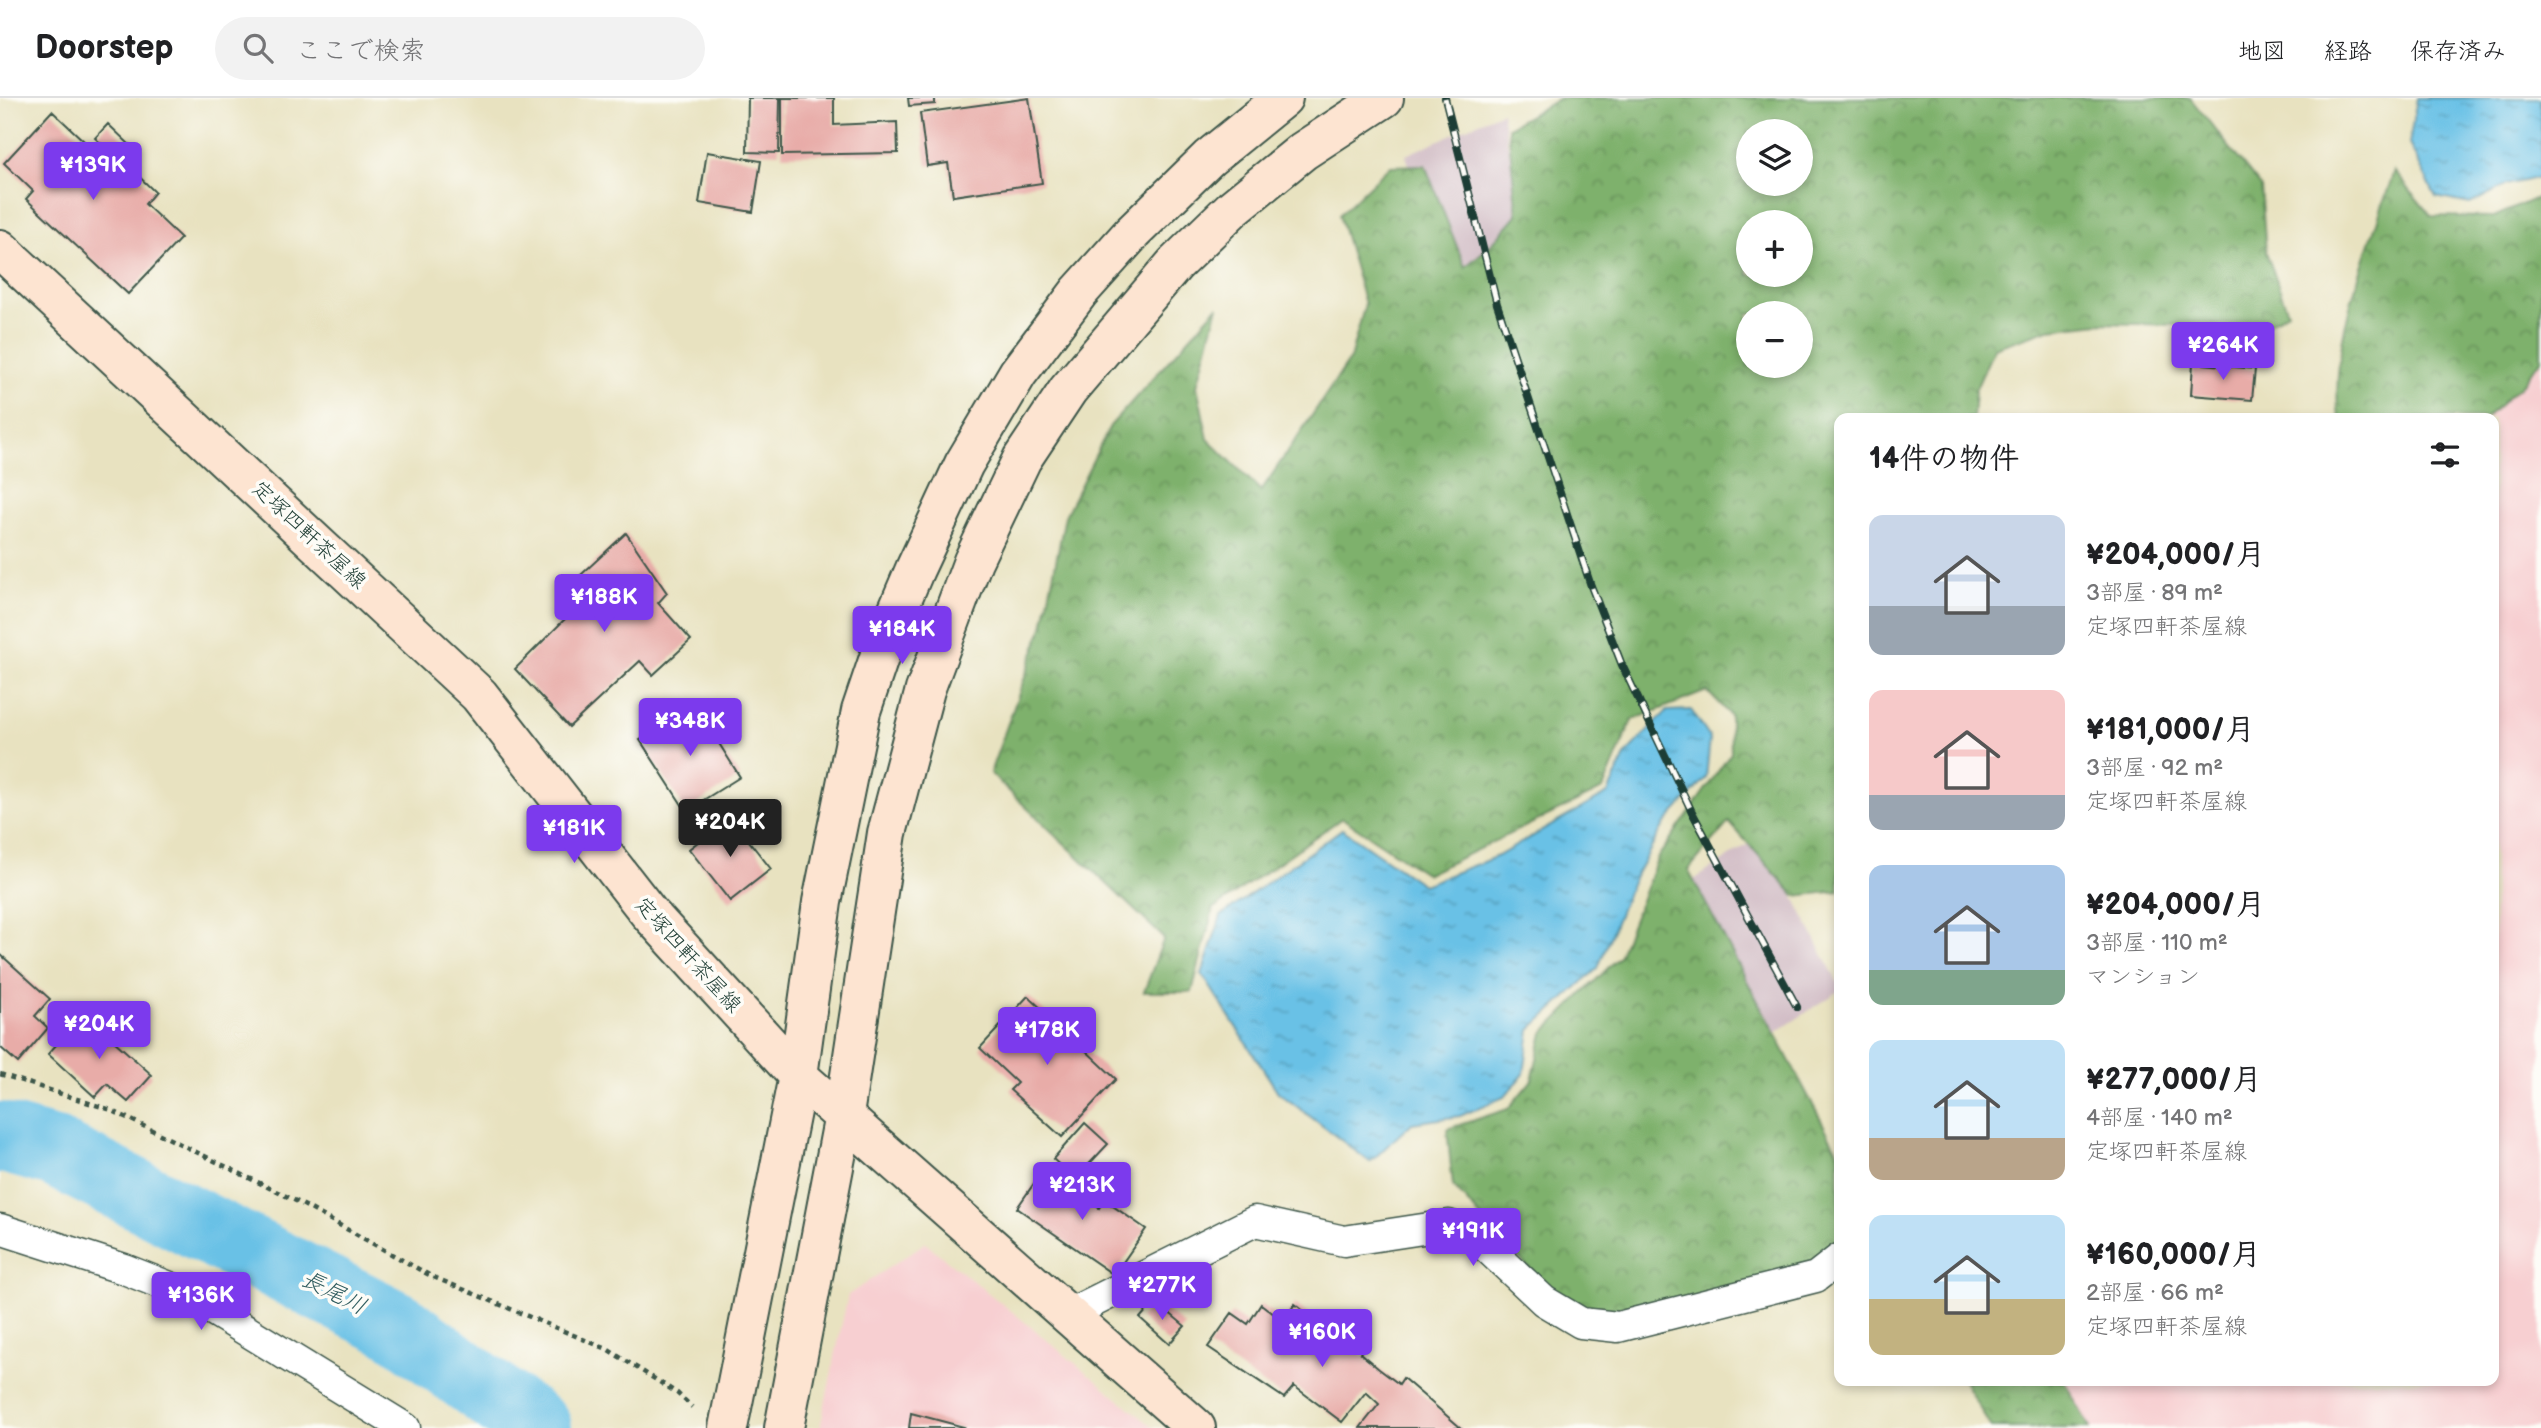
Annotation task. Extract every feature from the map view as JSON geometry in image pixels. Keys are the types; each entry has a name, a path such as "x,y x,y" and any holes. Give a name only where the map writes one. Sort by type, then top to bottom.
{"street":[{"path":"712,1419 798,1076 822,902 861,711 891,625 964,464 1018,373 1079,292 1132,233 1209,158 1283,98"},
{"path":"784,1428 844,1115 887,833 925,690 972,561 1021,459 1069,390 1175,264 1233,208 1303,151 1384,98"},
{"name":"定塚四軒茶屋線","path":"0,249 479,695 649,913 798,1076 1196,1428"},
{"path":"1067,1315 1255,1221 1344,1241 1449,1225 1479,1240 1544,1301 1581,1322 1618,1327 1816,1277 1834,1263"},
{"path":"0,1229 124,1269 185,1293 405,1428"}],"path":[{"path":"0,1074 111,1110 298,1202 431,1276 607,1349 677,1393 712,1419"}],"shaded area":[{"path":"1502,112 1532,283 1467,380 1406,155"},
{"path":"2394,171 2431,216 2494,217 2541,196 2541,1428 1991,1428 1967,1386 2499,1386 2499,413 2338,413 2343,332"},
{"path":"1762,835 1834,975 1834,994 1755,1046 1674,893"},
{"path":"925,1243 1154,1428 820,1428 848,1295"}],"green space":[{"path":"1561,98 2190,98 2261,187 2266,252 2288,312 2245,337 2177,325 2099,323 2049,329 1994,348 1975,391 1973,413 1834,413 1834,892 1795,896 1729,822 1688,870 1834,1145 1834,1248 1819,1262 1640,1319 1597,1313 1548,1288 1453,1186 1447,1129 1508,1109 1532,1080 1543,1033 1619,957 1658,857 1731,753 1730,715 1707,691 1632,720 1603,789 1427,874 1342,818 1213,909 1192,992 1144,992 1164,938 990,773 1043,627 1065,516 1110,426 1218,306 1197,386 1208,439 1261,491 1350,359 1365,304 1339,215 1390,166 1425,165 1465,267 1490,246 1517,215 1508,127"},
{"path":"2394,171 2431,216 2494,217 2541,196 2541,359 2524,382 2491,413 2339,413 2337,389 2340,358 2364,261"},
{"path":"1967,1386 2067,1386 2090,1428 1991,1428"}],"water":[{"path":"2417,98 2541,98 2541,177 2506,185 2470,204 2436,197 2409,144"},
{"path":"1691,710 1710,738 1706,778 1665,823 1631,884 1598,968 1530,1030 1524,1074 1504,1097 1460,1116 1412,1123 1370,1162 1278,1092 1202,974 1221,916 1342,829 1423,885 1498,856 1608,793 1626,754 1667,711"}],"building":[{"path":"748,98 780,98 779,153 747,152"},
{"path":"782,98 834,98 834,125 897,122 898,153 782,155"},
{"path":"908,98 935,98 935,104 909,106"},
{"path":"1029,98 1042,183 953,196 948,163 927,166 920,113"},
{"path":"52,111 117,172 125,163 155,192 145,204 181,238 128,294 26,199 33,191 4,163"},
{"path":"108,124 129,144 117,158 95,138"},
{"path":"707,152 761,161 753,212 699,203"},
{"path":"2193,363 2255,369 2252,400 2191,395"},
{"path":"626,533 667,593 658,603 691,640 653,675 640,661 569,727 515,669 583,601 569,586"},
{"path":"695,705 740,777 686,811 640,740"},
{"path":"730,817 771,869 730,901 689,849"},
{"path":"0,954 50,999 35,1016 48,1028 18,1063 0,1047"},
{"path":"1028,996 1116,1079 1062,1137 1010,1090 1017,1083 980,1048"},
{"path":"84,1014 152,1075 128,1102 107,1084 95,1097 48,1054"},
{"path":"1085,1123 1108,1144 1075,1179 1053,1159"},
{"path":"1044,1169 1099,1208 1104,1200 1146,1229 1114,1275 1017,1208"},
{"path":"1155,1301 1185,1326 1169,1344 1140,1318"},
{"path":"1261,1304 1283,1321 1295,1304 1321,1325 1326,1321 1364,1348 1360,1353 1379,1369 1399,1384 1403,1378 1461,1428 1360,1428 1379,1404 1366,1392 1342,1422 1294,1386 1284,1398 1208,1347 1232,1313 1248,1324"},
{"path":"911,1413 964,1427 909,1428"}],"waterway":[{"name":"長尾川","path":"0,1137 54,1152 398,1326 537,1428"}],"railway":[{"path":"1445,98 1497,304 1591,586 1622,665 1692,812 1797,1007"}]}
